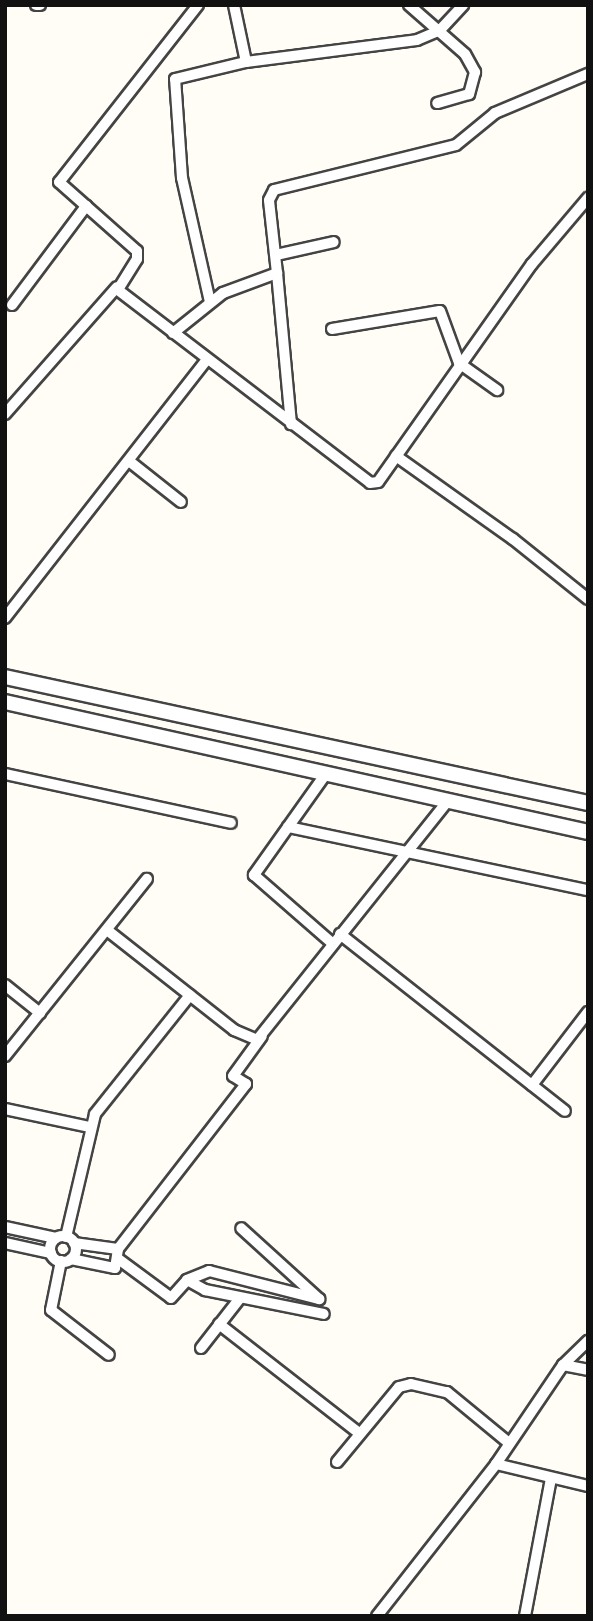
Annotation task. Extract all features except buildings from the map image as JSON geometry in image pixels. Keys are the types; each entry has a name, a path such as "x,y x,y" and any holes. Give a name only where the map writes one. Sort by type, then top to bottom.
{"street":[{"path":"5,414 117,287 138,254 60,185 61,177 198,5"},
{"path":"234,5 246,62"},
{"path":"409,5 440,30 471,61 475,83 469,94 437,103"},
{"path":"210,302 182,178 175,82 179,75 246,62 417,40 440,30 463,5"},
{"path":"291,424 269,200 274,190 456,145 495,113 588,74"},
{"path":"117,287 291,424 370,483 377,482 459,363 588,198"},
{"path":"12,305 86,206"},
{"path":"276,255 334,242"},
{"path":"173,333 210,302 241,285 277,273"},
{"path":"332,328 440,311 459,363 497,390"},
{"path":"5,618 207,359"},
{"path":"396,456 513,538 588,599"},
{"path":"130,461 181,502"},
{"path":"5,677 588,803"},
{"path":"5,702 588,832"},
{"path":"5,774 231,823"},
{"path":"325,775 254,875 565,1111"},
{"path":"7,1246 115,1268 117,1254 246,1084 233,1076 337,939 447,802"},
{"path":"288,827 588,890"},
{"path":"5,1056 148,879"},
{"path":"107,930 248,1039 257,1040 266,1031"},
{"path":"5,985 40,1013"},
{"path":"108,1355 51,1310 66,1260 66,1240 90,1127 95,1114 190,995"},
{"path":"531,1085 588,1013"},
{"path":"5,1109 90,1127"},
{"path":"5,1227 117,1254 171,1298 187,1280 209,1271 319,1299 241,1228"},
{"path":"51,1253 66,1240"},
{"path":"187,1280 205,1290 324,1314"},
{"path":"201,1348 240,1298"},
{"path":"219,1324 359,1433"},
{"path":"383,1614 496,1464 563,1365 582,1352 588,1341"},
{"path":"563,1365 588,1370"},
{"path":"337,1461 399,1387 411,1384 447,1392 509,1443"},
{"path":"496,1464 588,1486"},
{"path":"525,1616 551,1478"}]}
